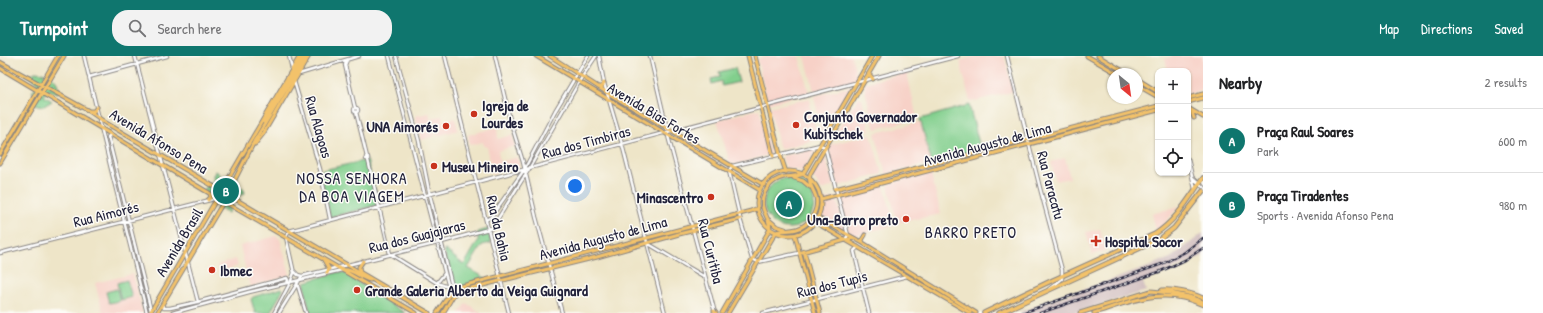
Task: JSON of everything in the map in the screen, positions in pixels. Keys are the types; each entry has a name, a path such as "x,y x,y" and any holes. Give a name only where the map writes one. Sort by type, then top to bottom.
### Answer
{"highway":[{"path":"984,313 1164,229 1203,178"},
{"path":"999,313 1160,239 1174,228 1203,192"}],"main road":[{"path":"0,154 58,56"},
{"path":"0,163 64,56"},
{"name":"Avenida Brasil","path":"157,313 224,201 303,56"},
{"name":"Avenida Brasil","path":"256,142 252,138 294,73 303,56"},
{"name":"Avenida Brasil","path":"151,312 186,252 186,247 256,142 291,86 294,73 309,56"},
{"name":"Avenida Bias Fortes","path":"536,56 666,132 672,130 764,185"},
{"name":"Avenida Bias Fortes","path":"550,56 666,132 760,190"},
{"path":"748,56 773,156"},
{"path":"754,56 786,172"},
{"path":"722,313 770,229 763,203 766,190 769,185 778,179 803,174 872,56"},
{"path":"728,313 776,232 800,228 808,223 812,217 816,197 809,182 810,174 879,56"},
{"path":"1087,56 1107,68"},
{"path":"1098,56 1119,68"},
{"name":"Avenida Afonso Pena","path":"0,62 89,111 106,123 222,192 429,313"},
{"path":"1110,68 1114,65"},
{"name":"Avenida Afonso Pena","path":"0,68 209,193 416,313"},
{"path":"869,74 873,79"},
{"path":"598,87 602,87 604,83"},
{"path":"1143,83 1155,90"},
{"path":"1143,88 1155,95"},
{"path":"1191,99 1203,94"},
{"path":"1191,100 1203,98"},
{"path":"89,111 94,111 97,107"},
{"name":"Avenida Augusto de Lima","path":"835,189 1155,107"},
{"path":"1191,109 1203,117"},
{"name":"Avenida Augusto de Lima","path":"821,199 1155,111"},
{"path":"1191,112 1194,118"},
{"path":"165,171 169,168"},
{"path":"786,172 797,172 803,174 809,178 817,188 821,199 818,218 806,230 795,235 787,235 770,229 761,219 758,208 758,196 760,190 775,175 786,172"},
{"path":"791,177 803,181 812,189"},
{"path":"208,200 211,197 209,193"},
{"name":"Avenida Augusto de Lima","path":"457,289 758,208"},
{"name":"Avenida Augusto de Lima","path":"457,289 501,281 740,218"},
{"path":"818,218 862,243 976,313"},
{"path":"768,219 776,226 786,230"},
{"path":"815,222 970,313"},
{"path":"795,235 815,313"},
{"path":"862,243 864,235"},
{"path":"799,253 852,238"},
{"path":"804,251 820,313"},
{"path":"182,257 188,260"},
{"path":"324,260 329,269 327,273"},
{"path":"338,268 342,262"},
{"path":"360,273 359,267 363,262"},
{"path":"342,270 348,270 365,279 374,281"},
{"path":"980,313 1053,280"},
{"path":"437,313 448,295 457,289"},
{"path":"443,313 457,289"},
{"path":"1080,313 1151,291 1167,290 1203,298"},
{"path":"1151,291 1171,293 1203,302"},
{"path":"1094,313 1152,296 1171,296 1203,305"}],"street":[{"path":"84,56 147,313"},
{"path":"135,56 174,208 186,247"},
{"path":"89,77 167,56"},
{"name":"Rua Alagoas","path":"289,56 294,73 296,88 320,169 330,220"},
{"path":"341,56 344,60"},
{"path":"294,73 359,56"},
{"path":"389,56 449,286 448,295"},
{"path":"396,56 419,141 451,282 457,289"},
{"name":"Rua da Bahia","path":"445,56 462,130 477,183 509,313"},
{"path":"495,56 562,313"},
{"path":"486,220 491,218 524,170 588,56"},
{"path":"525,174 596,56"},
{"path":"599,56 606,92 622,144 665,313"},
{"name":"Rua Curitiba","path":"650,56 666,132 693,226 715,312"},
{"path":"672,130 958,56"},
{"name":"Rua Paracatu","path":"1007,56 1063,276"},
{"path":"348,59 345,65 355,108 354,110 356,112 390,254 438,283 457,289"},
{"path":"339,62 345,65"},
{"name":"Rua Alagoas","path":"291,86 296,88"},
{"name":"Rua dos Timbiras","path":"289,231 477,183 666,132"},
{"path":"111,134 108,137 151,312"},
{"path":"104,142 109,140"},
{"path":"799,253 758,262 752,259 740,218 729,171 732,166 820,145 825,147 836,194 848,235 845,240"},
{"path":"1191,170 1195,190"},
{"name":"Rua dos Guajajaras","path":"302,276 348,266 492,228 525,174"},
{"path":"1193,178 1203,187"},
{"name":"Rua Aimorés","path":"0,253 128,219 218,198"},
{"path":"274,313 293,278 294,270 286,237 289,231"},
{"path":"647,243 706,277"},
{"path":"858,247 854,252 869,313"},
{"path":"186,252 198,302"},
{"path":"697,271 704,268"},
{"path":"279,313 302,276 298,275 294,270"},
{"path":"172,313 287,278 288,280 286,283 342,270"},
{"path":"438,283 445,273"},
{"name":"Rua dos Tupis","path":"763,313 908,276"},
{"path":"1049,290 1060,282 1063,276"},
{"path":"298,281 300,294 306,313"},
{"path":"162,305 164,308 170,308 246,291"},
{"path":"292,292 298,291 300,294"},
{"path":"195,306 198,302"}],"shaded area":[{"path":"770,56 799,56 809,93 768,104 757,59"},
{"path":"805,56 851,56 858,78 856,81 814,91"},
{"path":"975,56 1004,56 1013,90 1012,92 970,102 960,61"},
{"path":"1173,56 1203,56 1203,90 1191,93 1191,68 1167,68 1165,59"},
{"path":"907,72 917,119 876,129 874,127 864,86 865,83"},
{"path":"853,86 825,134 822,134 814,96"},
{"path":"859,97 862,99 870,130 832,138"},
{"name":"Conjunto Governador Kubitschek","path":"809,99 818,139 780,149 769,107"},
{"path":"759,109 771,154 734,165 730,163 717,120"},
{"path":"429,113 435,136 421,140 415,116"},
{"name":"UNA Aimorés","path":"442,116 444,122 455,118 458,130 437,136 432,118"},
{"path":"921,122 931,163 886,174 875,133"},
{"path":"497,127 498,139 512,135 515,146 498,151 500,162 518,157 519,165 518,167 492,174 487,146 484,147 483,142 470,145 468,135"},
{"path":"871,134 882,174 838,186 828,147 829,145"},
{"path":"814,149 816,150 803,171 786,168 782,156"},
{"path":"823,155 825,157 834,186 821,190 811,176"},
{"path":"1065,158 1070,178 1056,181 1051,162"},
{"path":"930,170 941,214 897,223 888,185"},
{"path":"883,183 895,225 853,236 849,233 838,195"},
{"path":"836,197 845,228 843,230 821,215 822,201"},
{"path":"1179,206 1162,227 1156,230 1152,214"},
{"name":"Hospital Socor","path":"1100,229 1106,250 1092,255 1086,232"},
{"path":"1203,233 1203,256 1143,282 1146,291 1073,313 1016,313 1151,266 1161,261 1168,260"},
{"path":"276,236 280,239 290,274 288,276 250,287 240,246"},
{"path":"236,259 238,266 219,272 217,265"},
{"path":"133,274 143,313 103,313 95,283"},
{"path":"466,303 482,313 459,313"}],"green space":[{"path":"735,68 739,82 722,86 721,81 712,84 711,79 720,77 719,72"},
{"path":"35,72 45,73 44,75 49,78 50,76 58,85 58,93 48,90 44,96 52,101 44,106 34,104 39,96 32,92 38,84 29,76"},
{"path":"969,105 981,151 932,164 920,119"},
{"path":"367,160 379,205 330,217 320,172"},
{"path":"216,171 227,188 243,188 245,193 233,200 228,213 214,204 218,198 204,190 208,184 215,187 213,175"},
{"path":"784,178 794,178 807,185 814,198 814,208 807,221 794,228 784,228 775,224 768,217 764,208 764,198 768,189 775,182"},
{"path":"488,229 491,243 482,245 468,268 489,280 458,287 452,285 444,249 464,265 478,241 478,232"},
{"path":"338,272 345,273 352,277 405,313 310,313 305,282"},
{"path":"127,280 132,297 121,300 117,283"},
{"path":"282,288 283,290 270,313 255,313 251,299 253,297"},
{"path":"117,289 120,301 109,303 106,292"}],"railway":[{"path":"1022,313 1162,264 1185,252 1203,238"},
{"path":"1040,313 1159,272 1185,260 1203,248"}],"place":[{"name":"Igreja de Lourdes","path":"474,114"},
{"name":"Conjunto Governador Kubitschek","path":"796,125"},
{"name":"UNA Aimorés","path":"446,126"},
{"name":"Museu Mineiro","path":"434,166"},
{"name":"Praça Tiradentes","path":"226,191"},
{"name":"Minascentro","path":"711,197"},
{"name":"Praça Raul Soares","path":"789,204"},
{"name":"Una-Barro preto","path":"906,219"},
{"name":"Hospital Socor","path":"1096,241"},
{"name":"Ibmec","path":"212,270"},
{"name":"Grande Galeria Alberto da Veiga Guignard","path":"357,290"}],"district":[{"name":"NOSSA SENHORA DA BOA VIAGEM","path":"352,187"},
{"name":"BARRO PRETO","path":"971,232"}]}
